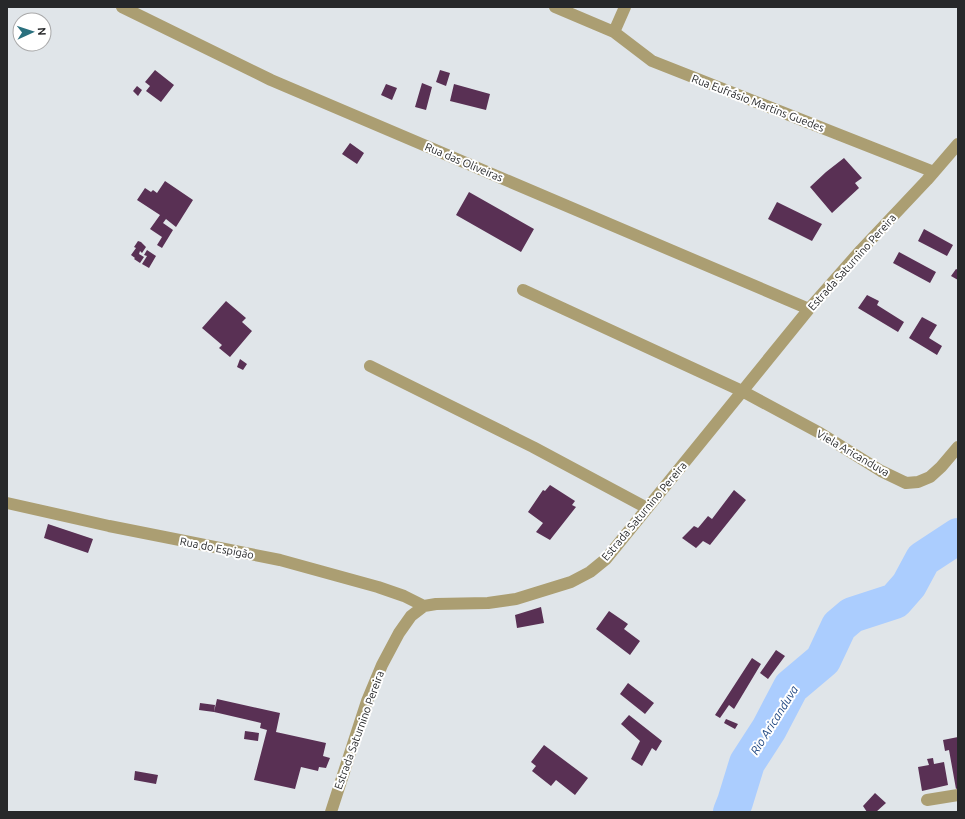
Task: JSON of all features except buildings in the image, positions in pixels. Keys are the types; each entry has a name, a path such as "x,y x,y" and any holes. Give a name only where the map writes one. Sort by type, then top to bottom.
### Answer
{"street":[{"name":"Rua das Oliveiras","path":"122,7 271,80 810,309"},
{"path":"555,7 614,32 625,7"},
{"name":"Rua Eufrásio Martins Guedes","path":"614,32 652,62 934,172"},
{"name":"Estrada Saturnino Pereira","path":"330,812 367,701 382,665 399,633 411,616 424,606 436,604 488,603 516,599 571,582 590,572 606,559 810,309 861,250 958,144"},
{"name":"Viela Aricanduva","path":"524,290 742,391 820,434 881,471 906,483 918,482 930,477 941,467 958,447"},
{"path":"370,366 533,447 647,508"},
{"name":"Rua do Espigão","path":"7,502 109,526 280,560 378,587 404,596 424,606"},
{"path":"927,800 958,796"}],"waterway":[{"name":"Rio Aricanduva","path":"731,812 747,763 769,729 791,687 823,660 839,626 852,615 895,601 909,585 923,559 958,536"}]}
